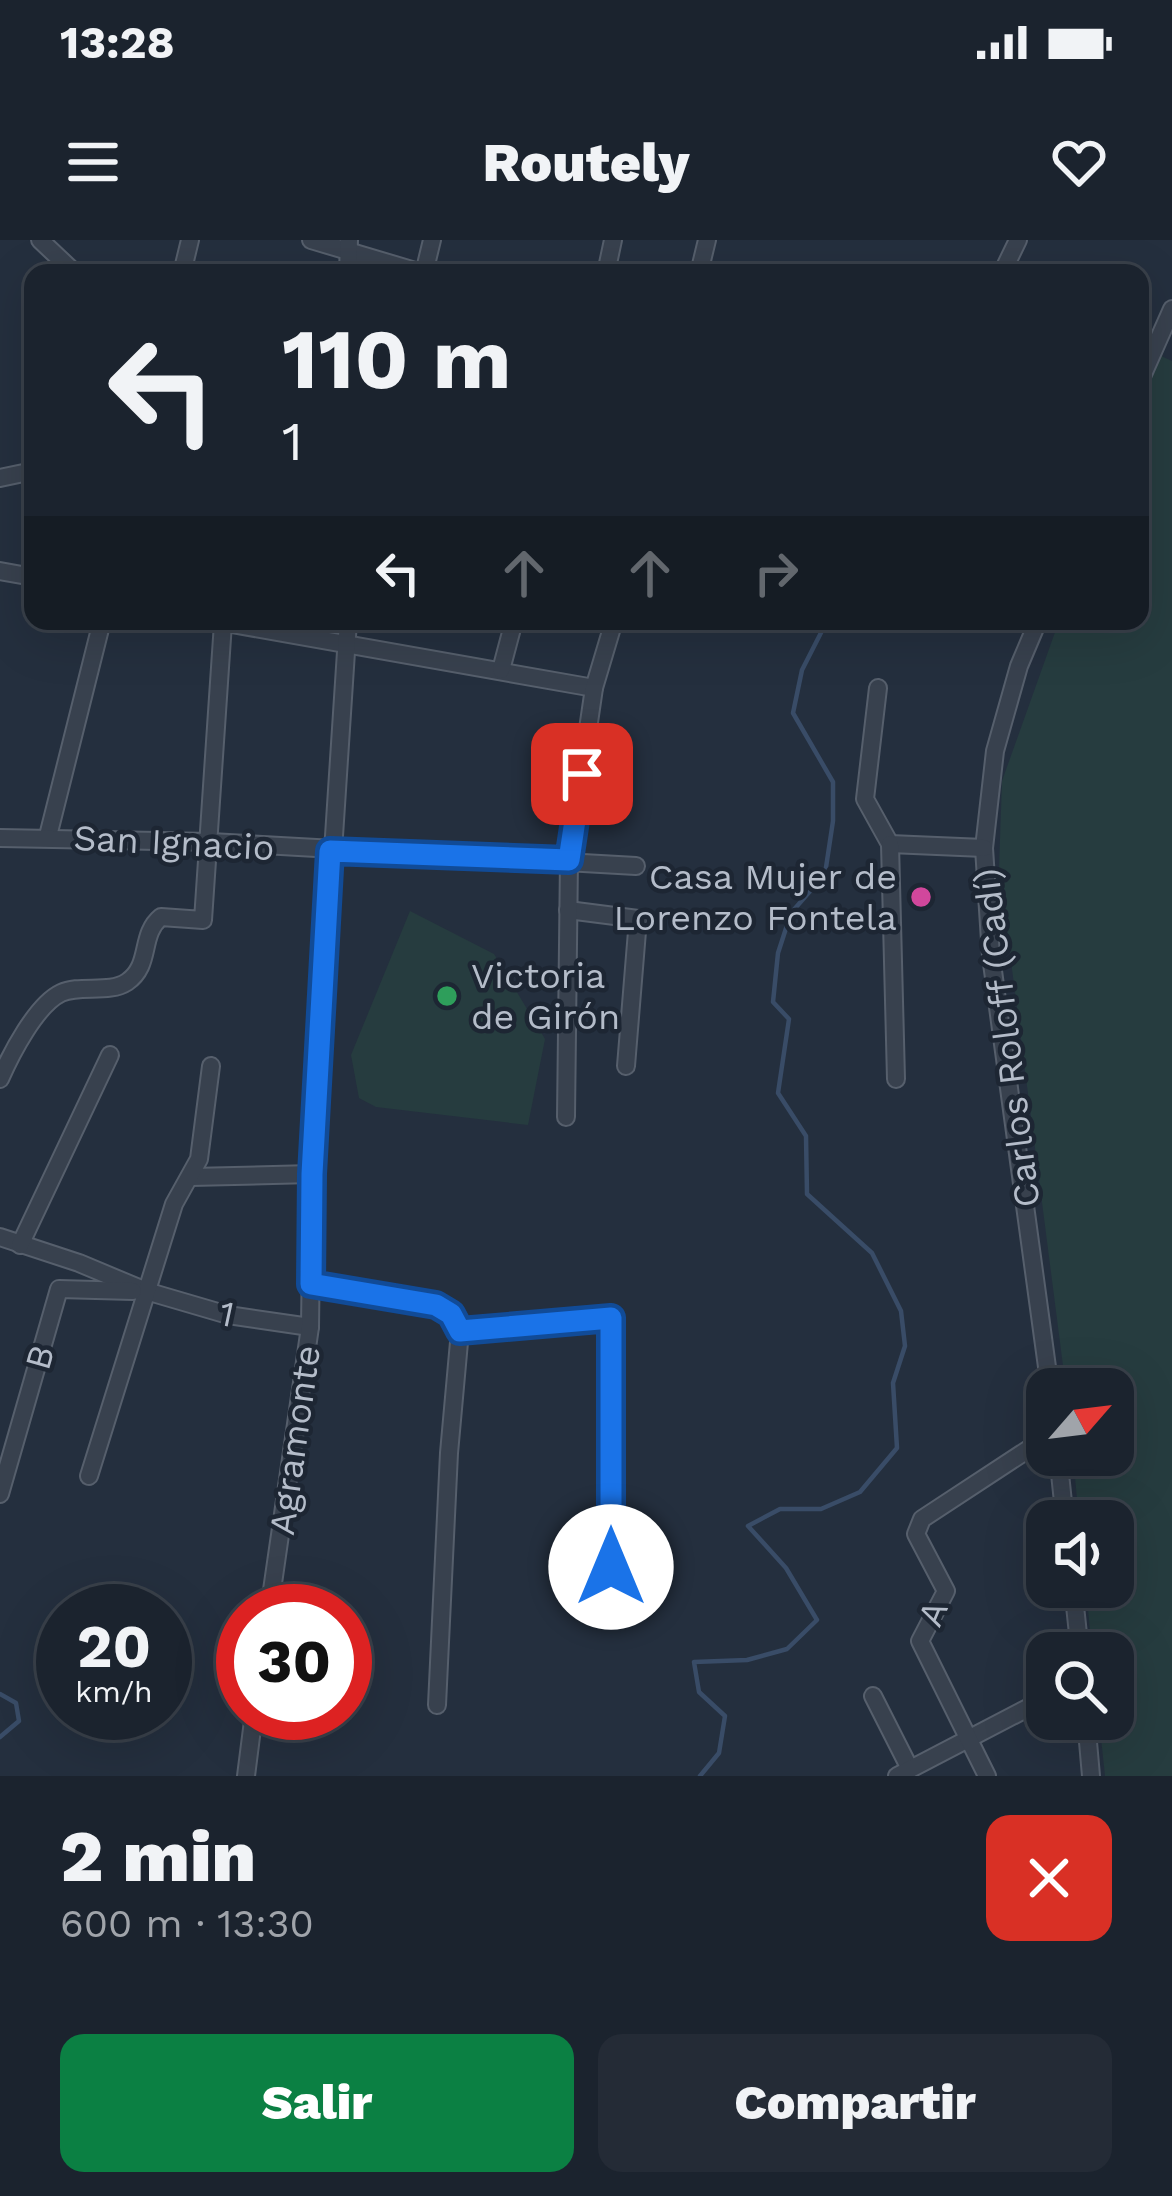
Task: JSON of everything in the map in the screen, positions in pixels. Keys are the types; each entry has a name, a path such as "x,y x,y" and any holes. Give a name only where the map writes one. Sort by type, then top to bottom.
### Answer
{"street":[{"path":"40,240 65,264"},
{"path":"311,240 349,246 398,264"},
{"path":"1149,360 1172,308"},
{"path":"48,836 99,630"},
{"path":"0,1079 32,1023 61,993 123,985 142,968 149,927 160,917 203,920 211,842 219,630"},
{"path":"261,630 594,688"},
{"name":"Agramonte","path":"272,1584 310,1327 312,1174 347,630"},
{"path":"501,670 512,630"},
{"path":"566,1117 569,860 594,688 611,630"},
{"name":"Carlos Roloff (Cadí)","path":"1034,630 995,751 984,848 991,956 1047,1368"},
{"path":"878,688 865,799 890,844 896,1079"},
{"name":"San Ignacio","path":"0,838 211,842 636,866"},
{"path":"890,844 984,848"},
{"path":"568,910 638,919 626,1066"},
{"path":"20,1244 110,1055"},
{"path":"89,1476 174,1204 191,1178 204,1134 211,1066"},
{"path":"191,1178 312,1174"},
{"name":"1","path":"0,1238 228,1315 310,1327"},
{"path":"311,1284 436,1305 451,1314 460,1331 437,1705"},
{"name":"1","path":"59,1289 146,1291"},
{"name":"B","path":"0,1494 59,1289"},
{"path":"460,1331 611,1318 611,1567"},
{"name":"A","path":"987,1776 920,1641 946,1592 916,1534 922,1519 1026,1451"},
{"path":"873,1696 903,1772 1026,1708"},
{"path":"246,1776 251,1740"},
{"path":"1088,1740 1091,1776"}],"green space":[{"path":"1159,355 1172,361 1172,1776 1105,1776 1101,1740 1134,1740 1134,1632 1090,1632 1088,1608 1134,1608 1134,1500 1077,1500 1075,1476 1134,1476 1134,1368 1063,1368 999,868 1002,781 1056,630 1149,630 1149,382"},
{"name":"Victoria de Girón","path":"410,911 494,954 545,1039 528,1125 376,1107 359,1098 351,1055"}],"waterway":[{"path":"700,1776 719,1753 725,1716 699,1692 694,1662 747,1660 787,1649 817,1620 786,1568 748,1526 780,1509 821,1509 860,1492 897,1448 893,1383 905,1346 901,1311 872,1253 807,1194 806,1136 778,1093 789,1019 773,1002 778,953 791,913 825,874 833,821 833,782 793,713 802,670 822,630"},
{"path":"0,1694 16,1703 19,1721 0,1737"}],"place":[{"name":"Casa Mujer de Lorenzo Fontela","path":"921,897"},
{"name":"Victoria de Girón","path":"447,996"}],"route":[{"path":"582,774 569,860 330,851 312,1174 311,1284 436,1305 451,1314 460,1331 611,1318 611,1567"}]}
